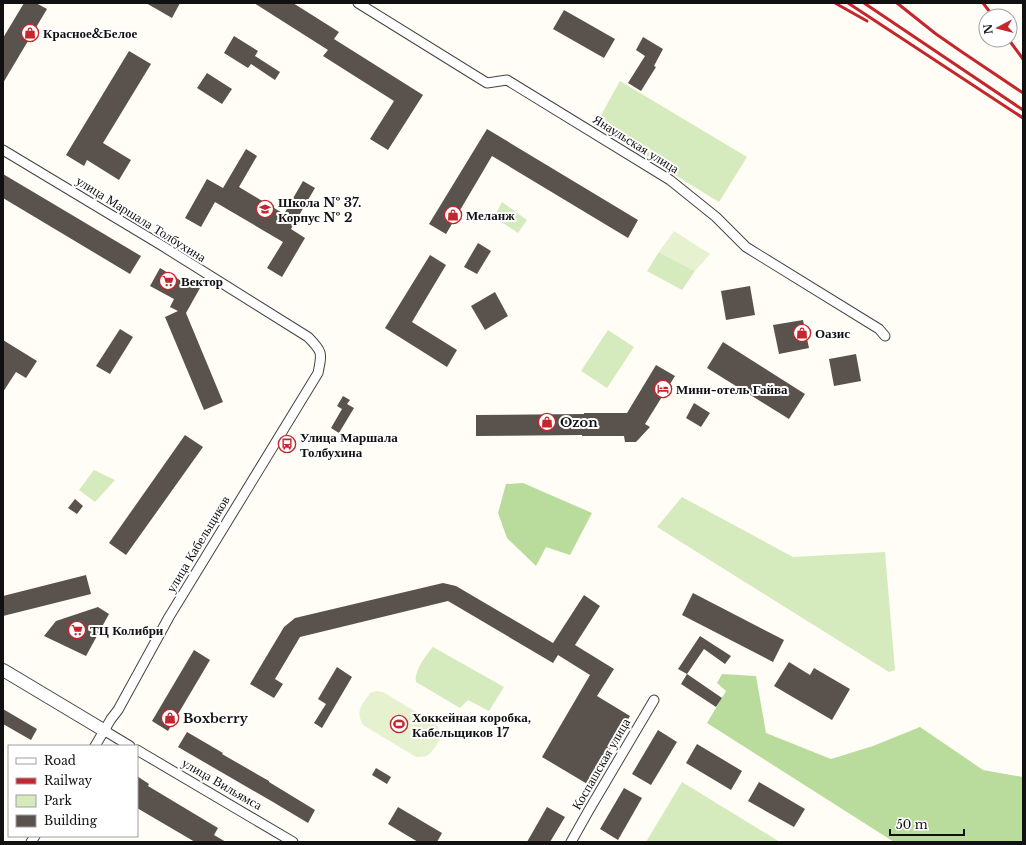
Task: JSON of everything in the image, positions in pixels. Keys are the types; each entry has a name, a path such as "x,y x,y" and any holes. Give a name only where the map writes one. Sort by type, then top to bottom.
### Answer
{"street":[{"name":"Янаульская улица","path":"358,3 487,83 507,80 670,180 716,217 746,247 879,330 885,336"},
{"name":"улица Маршала Толбухина","path":"3,150 161,245 280,321 308,337 318,347 321,354"},
{"name":"улица Кабельщиков","path":"96,745 118,710 169,617 318,373 321,354"},
{"path":"3,670 128,745"},
{"name":"Коспашская улица","path":"572,842 589,810 654,700"},
{"name":"улица Вильямса","path":"138,751 293,842"}],"green space":[{"path":"620,81 747,157 719,202 595,126"},
{"path":"502,202 527,220 518,233 494,217"},
{"path":"674,231 710,254 695,271 659,252"},
{"path":"659,252 695,271 682,290 647,271"},
{"path":"608,330 634,347 607,388 581,371"},
{"path":"94,470 115,480 95,502 79,490"},
{"path":"523,483 592,513 570,555 546,547 536,566 507,538 498,513 506,484"},
{"path":"682,497 793,557 885,552 895,670 889,672 657,527"},
{"path":"433,647 504,687 489,711 468,700 460,708 416,682 419,668"},
{"path":"722,674 756,676 766,733 831,759 873,746 920,727 983,770 1023,777 1023,842 894,842 707,723 726,691 717,683"},
{"name":"Хоккейная коробка, Кабельщиков 17","path":"376,691 383,692 436,724 441,736 430,754 424,757 416,757 363,725 360,715 360,708 370,693"},
{"path":"682,782 780,842 646,842"}],"building":[{"path":"24,3 36,3 47,9 3,83 3,38"},
{"path":"146,3 180,3 172,18"},
{"path":"254,3 293,3 339,32 334,39 423,95 388,150 370,139 394,101 323,56 328,50"},
{"path":"564,10 615,39 604,58 553,29"},
{"path":"234,36 258,51 255,56 280,72 275,80 251,64 248,68 224,53"},
{"path":"643,37 663,49 654,66 656,67 641,91 628,83 645,56 636,50"},
{"path":"129,51 151,64 103,143 131,160 119,180 87,160 84,166 66,155"},
{"path":"207,73 232,89 222,104 197,88"},
{"path":"487,129 638,220 628,238 492,156 446,234 429,224"},
{"path":"246,149 257,156 239,187 284,214 303,181 315,188 291,229 305,238 282,277 267,268 283,242 215,202 201,227 185,218 207,179 223,188"},
{"path":"3,174 141,256 130,274 3,198"},
{"path":"478,243 491,251 477,274 464,267"},
{"path":"430,255 446,265 412,322 457,350 447,367 385,328"},
{"path":"160,268 183,282 185,279 200,288 186,313 223,402 204,410 165,317 178,311 170,307 174,299 150,286"},
{"path":"750,286 755,315 726,320 721,291"},
{"path":"495,292 508,316 485,330 471,306"},
{"path":"803,320 809,348 779,354 773,325"},
{"path":"120,329 133,337 110,374 96,366"},
{"path":"3,340 37,361 26,378 16,372 3,392"},
{"path":"723,342 805,394 789,419 707,368"},
{"path":"856,354 861,381 834,386 829,359"},
{"path":"656,365 675,376 645,424 650,427 636,442 625,442 624,436 476,436 476,415 627,413"},
{"path":"343,396 350,400 347,404 354,408 339,433 331,428 342,409 337,406"},
{"path":"694,403 710,413 701,427 686,418"},
{"path":"185,435 203,447 126,555 109,543"},
{"path":"75,499 83,506 77,514 68,508"},
{"path":"86,575 91,594 3,616 3,596"},
{"path":"443,583 456,586 553,643 584,595 600,606 575,645 614,669 597,696 630,716 589,785 542,757 590,675 558,655 553,663 448,601 300,637 275,679 283,684 274,698 250,684 284,627 295,618"},
{"path":"693,593 784,640 773,662 682,615"},
{"path":"98,607 109,614 86,656 44,636 56,621"},
{"path":"700,636 731,656 725,664 704,649 687,674 678,669"},
{"path":"194,650 210,660 168,731 152,721"},
{"path":"789,662 810,675 814,668 850,689 832,720 774,686"},
{"path":"337,667 352,677 322,728 314,723 326,704 318,699"},
{"path":"687,674 722,698 716,707 681,684"},
{"path":"3,709 37,729 31,740 3,724"},
{"path":"658,730 677,742 651,785 632,774"},
{"path":"187,732 315,810 308,823 178,747"},
{"path":"697,744 742,771 731,790 686,763"},
{"path":"376,768 391,777 387,784 372,775"},
{"path":"138,777 149,784 148,786 218,828 214,835 226,842 195,842 138,809"},
{"path":"759,782 805,809 794,827 748,801"},
{"path":"624,788 642,798 618,840 600,829"},
{"path":"398,807 442,833 437,842 418,842 388,824"},
{"path":"547,807 565,817 550,842 527,842"}],"railway":[{"path":"835,3 867,21"},
{"path":"848,3 1023,118"},
{"path":"864,3 1023,110"},
{"path":"897,3 936,34 1023,93"},
{"path":"983,3 987,8"},
{"path":"1015,48 1023,59"}],"place":[{"name":"Красное&Белое","path":"30,33"},
{"name":"Школа № 37. Корпус № 2","path":"265,209"},
{"name":"Меланж","path":"453,215"},
{"name":"Вектор","path":"168,281"},
{"name":"Оазис","path":"802,333"},
{"name":"Мини-отель Гайва","path":"663,389"},
{"name":"Ozon","path":"547,422"},
{"name":"Улица Маршала Толбухина","path":"287,444"},
{"name":"ТЦ Колибри","path":"77,630"},
{"name":"Boxberry","path":"170,718"},
{"name":"Хоккейная коробка, Кабельщиков 17","path":"399,724"}]}
